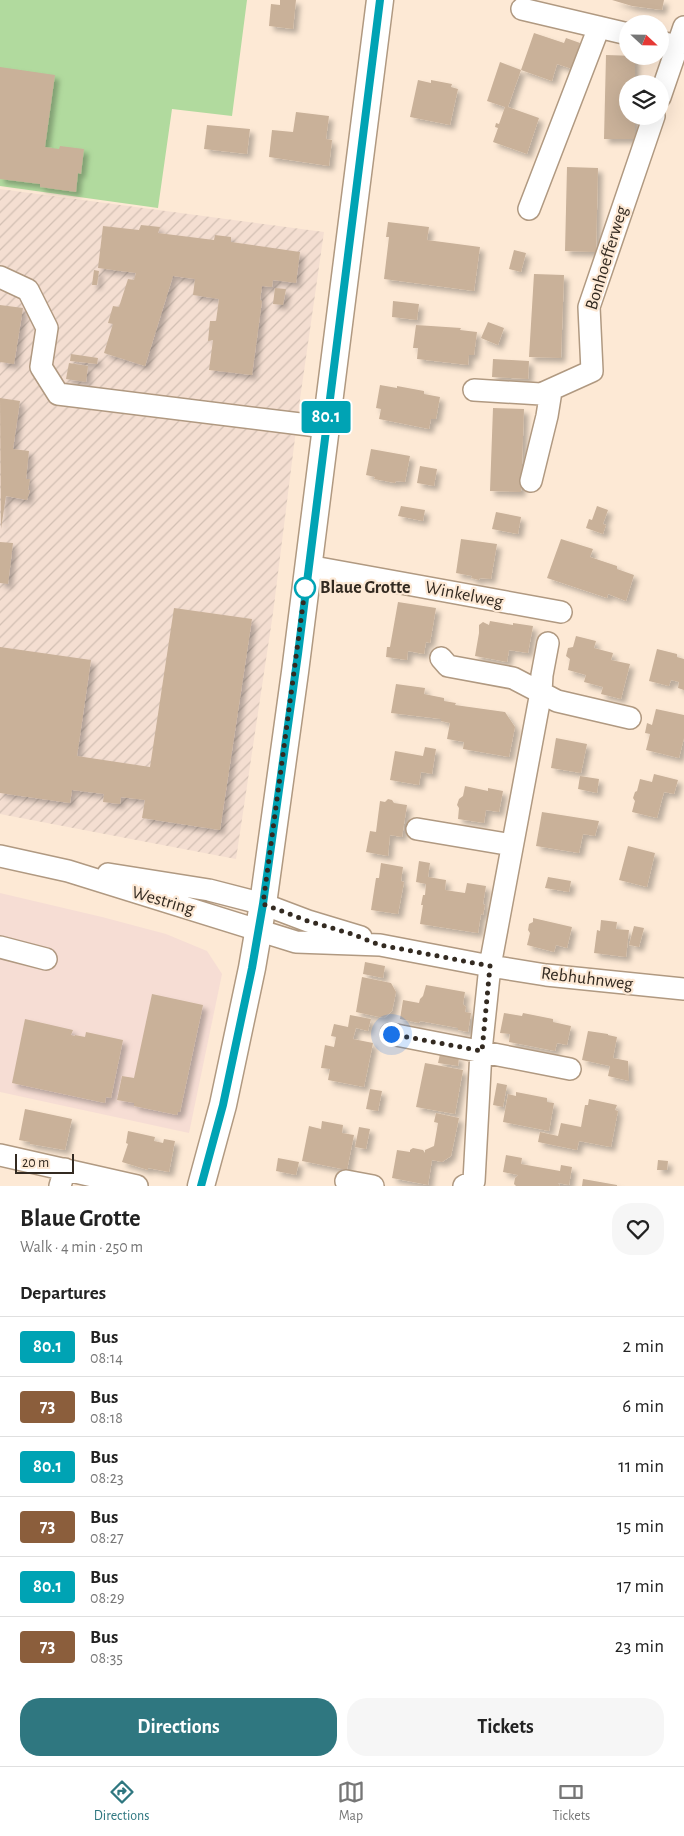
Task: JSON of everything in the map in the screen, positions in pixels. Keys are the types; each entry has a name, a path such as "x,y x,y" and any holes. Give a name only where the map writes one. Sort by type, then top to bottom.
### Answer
{"main road":[{"path":"200,1186 223,1105 259,932 294,682 380,0"}],"street":[{"path":"522,8 619,32"},
{"path":"530,209 599,27"},
{"path":"665,75 674,38"},
{"name":"Bonhoefferweg","path":"474,390 541,394 592,371 589,307 651,125"},
{"path":"0,277 28,290 47,328 41,368 58,394 325,427"},
{"path":"531,481 547,416 551,391"},
{"name":"Winkelweg","path":"308,566 561,612"},
{"path":"471,1184 490,966 548,643"},
{"path":"441,658 448,666 513,678 557,701 630,718"},
{"path":"418,829 512,845"},
{"name":"Westring","path":"0,856 68,871 224,919 259,932"},
{"name":"Westring","path":"68,871 116,874 174,883 263,904"},
{"name":"Rebhuhnweg","path":"263,904 380,945"},
{"name":"Rebhuhnweg","path":"259,932 296,942 380,945 546,975 684,990"},
{"path":"0,947 46,959"},
{"path":"391,1034 570,1069"},
{"path":"0,1155 63,1178 137,1186"},
{"path":"346,1181 373,1186"}],"shaded area":[{"path":"0,189 324,232 299,406 273,613 236,859 0,814"},
{"path":"0,893 166,934 207,951 222,974 189,1133 0,1092"}],"green space":[{"path":"0,0 247,0 232,116 172,109 158,208 0,186"}],"building":[{"path":"280,0 296,0 293,29 269,26 271,4 280,5"},
{"path":"612,0 664,0 662,10 632,6"},
{"path":"534,33 564,43 566,38 580,43 572,69 557,64 552,81 521,70"},
{"path":"606,55 619,55 619,65 635,65 635,75 619,75 619,125 635,125 635,139 604,139"},
{"path":"500,62 521,70 508,107 539,118 527,154 493,142 498,128 495,127 496,123 499,124 505,107 487,101"},
{"path":"0,67 55,75 45,147 59,149 60,146 84,149 81,174 78,173 76,192 40,187 40,184 0,179"},
{"path":"418,80 431,83 431,80 452,84 451,87 458,89 450,125 410,117"},
{"path":"296,112 329,116 326,139 332,140 329,166 269,157 272,130 293,132"},
{"path":"207,125 250,129 247,154 204,149"},
{"path":"567,167 598,168 596,252 565,251"},
{"path":"388,222 429,227 427,240 480,247 474,291 384,279 389,237 386,237"},
{"path":"141,225 160,227 158,233 214,240 215,235 231,237 231,242 300,252 296,283 273,280 272,287 262,286 260,300 262,301 252,375 209,370 213,340 208,341 210,321 216,321 219,299 193,295 195,279 173,276 145,366 104,353 113,324 108,323 113,306 119,307 128,279 134,280 136,273 98,268 103,226 139,230"},
{"path":"514,250 526,253 521,272 509,269"},
{"path":"94,270 99,271 97,285 92,285"},
{"path":"534,274 564,275 561,358 529,357"},
{"path":"275,288 286,289 283,305 273,304"},
{"path":"393,301 419,304 417,320 392,317"},
{"path":"0,305 23,308 14,364 0,362"},
{"path":"488,322 504,328 498,345 481,338"},
{"path":"416,325 461,328 460,330 477,332 474,355 469,355 468,365 417,359 418,348 413,348"},
{"path":"71,354 98,358 97,364 70,361"},
{"path":"493,359 529,361 528,379 492,377"},
{"path":"69,363 88,366 86,382 66,379"},
{"path":"380,385 424,391 424,394 440,397 436,419 431,419 429,429 379,419 381,409 376,408"},
{"path":"0,398 20,401 13,449 29,451 26,479 30,479 28,490 30,490 27,500 6,496 1,529"},
{"path":"493,408 524,409 521,492 490,491"},
{"path":"371,449 410,456 405,482 396,481 395,483 374,479 375,477 366,475"},
{"path":"420,466 437,469 434,486 417,483"},
{"path":"401,506 425,510 423,521 398,516"},
{"path":"597,506 608,510 603,524 606,525 603,534 586,528 589,519 592,520"},
{"path":"496,512 521,517 518,534 492,529"},
{"path":"461,539 497,544 491,579 480,578 479,580 471,578 472,576 456,573"},
{"path":"561,539 593,549 590,557 617,566 617,569 634,575 626,601 608,594 607,598 547,578"},
{"path":"0,542 13,543 8,584 0,583"},
{"path":"398,602 436,608 430,643 426,642 424,654 408,651 407,660 386,657 387,647 390,647"},
{"path":"174,608 252,619 220,830 142,818 145,800 121,797 120,804 103,802 104,794 72,790 70,803 0,793 0,647 91,660 77,756 150,767"},
{"path":"490,621 533,626 528,653 509,650 507,662 475,656 479,625 483,622 489,625"},
{"path":"576,636 596,641 594,648 613,653 611,660 630,664 621,699 601,694 603,687 584,682 586,675 568,670 570,659 566,656 568,648 573,647"},
{"path":"657,649 677,654 677,657 684,659 684,690 678,688 679,682 671,680 669,686 649,681"},
{"path":"396,684 425,688 424,694 444,698 444,701 456,703 455,705 505,712 515,727 509,757 463,749 464,742 447,739 450,723 441,721 441,719 391,713"},
{"path":"656,709 684,715 684,738 679,758 646,750 650,734 645,733 647,723 652,725"},
{"path":"556,738 587,744 581,773 551,768"},
{"path":"425,747 436,749 432,774 421,772 419,785 390,780 395,751 423,756"},
{"path":"654,774 678,780 674,794 664,792 657,818 632,812 635,801 633,798 640,779 652,782"},
{"path":"580,776 599,779 597,793 578,789"},
{"path":"465,786 488,791 488,788 503,791 499,812 486,810 484,823 458,819 459,808 457,805 459,799 463,796"},
{"path":"388,799 394,803 407,805 402,837 390,835 388,856 366,852 370,831 376,832 380,801 385,802"},
{"path":"542,812 599,821 595,836 583,834 579,853 536,846"},
{"path":"628,846 655,853 647,887 619,880"},
{"path":"419,861 430,863 428,877 446,880 445,890 465,893 467,883 486,886 483,904 485,905 483,915 481,914 478,933 420,924 423,905 421,905 423,895 425,895 426,884 416,882"},
{"path":"381,863 403,867 401,881 404,882 398,914 371,910 376,878 379,878"},
{"path":"548,877 571,881 569,892 545,888"},
{"path":"533,918 572,927 567,948 556,945 554,952 527,945 530,933 528,930 529,924 533,922"},
{"path":"601,920 617,922 616,929 629,930 626,957 594,953 597,930 600,931"},
{"path":"634,926 644,928 639,947 629,945"},
{"path":"365,962 385,966 383,978 363,974"},
{"path":"362,977 391,983 396,992 392,1011 384,1018 356,1012"},
{"path":"426,985 465,992 463,1004 466,1007 465,1012 471,1013 468,1032 458,1030 458,1028 400,1019 403,1000 419,1003"},
{"path":"152,994 203,1005 180,1112 177,1115 134,1106 134,1103 117,1100 122,1076 134,1078"},
{"path":"504,1013 522,1016 523,1013 553,1019 553,1022 571,1026 567,1045 557,1043 555,1051 509,1042 510,1034 500,1033"},
{"path":"350,1015 371,1019 368,1031 356,1028 353,1039 373,1043 364,1087 328,1080 330,1069 321,1068 325,1045 334,1047 336,1037 331,1036 334,1024 348,1027"},
{"path":"25,1019 73,1030 71,1035 75,1036 85,1037 86,1032 123,1040 111,1098 106,1097 105,1103 12,1083"},
{"path":"588,1031 617,1037 613,1058 628,1061 629,1081 608,1076 610,1066 582,1060"},
{"path":"440,1054 459,1057 458,1066 438,1063"},
{"path":"425,1063 463,1070 455,1114 416,1107"},
{"path":"497,1083 507,1085 503,1107 493,1105"},
{"path":"370,1089 382,1091 378,1111 366,1109"},
{"path":"516,1092 547,1098 547,1102 554,1103 549,1131 503,1122 508,1094 516,1096"},
{"path":"589,1099 617,1105 615,1110 618,1111 611,1147 579,1141 577,1150 538,1142 540,1132 558,1136 561,1123 581,1127 585,1105 588,1105"},
{"path":"25,1109 72,1119 65,1150 30,1144 30,1142 19,1140"},
{"path":"436,1113 459,1118 451,1156 442,1162 432,1160 428,1185 392,1178 397,1150 410,1152 413,1148 423,1150 425,1153 425,1150 434,1146 438,1123 434,1122"},
{"path":"322,1121 343,1125 342,1133 354,1135 347,1170 302,1161 309,1126 321,1129"},
{"path":"359,1127 370,1129 366,1149 355,1147"},
{"path":"128,1131 155,1137 154,1141 163,1143 164,1139 175,1141 169,1172 148,1168 148,1170 122,1162 128,1144 126,1143"},
{"path":"506,1155 522,1158 521,1164 560,1171 561,1165 572,1167 569,1185 558,1183 560,1186 516,1186 514,1184 515,1178 518,1175 503,1172"},
{"path":"278,1158 299,1162 296,1175 276,1171"},
{"path":"658,1160 668,1161 667,1170 657,1170"},
{"path":"583,1179 617,1185 617,1186 582,1186"}],"bus line":[{"name":"80.1","path":"201,1186 223,1105 252,968 263,904 298,654 322,447 380,0"}],"place":[{"name":"Blaue Grotte","path":"305,588"}],"route":[{"path":"305,588 306,582 263,904 380,945 490,966 482,1051 391,1034"}]}
